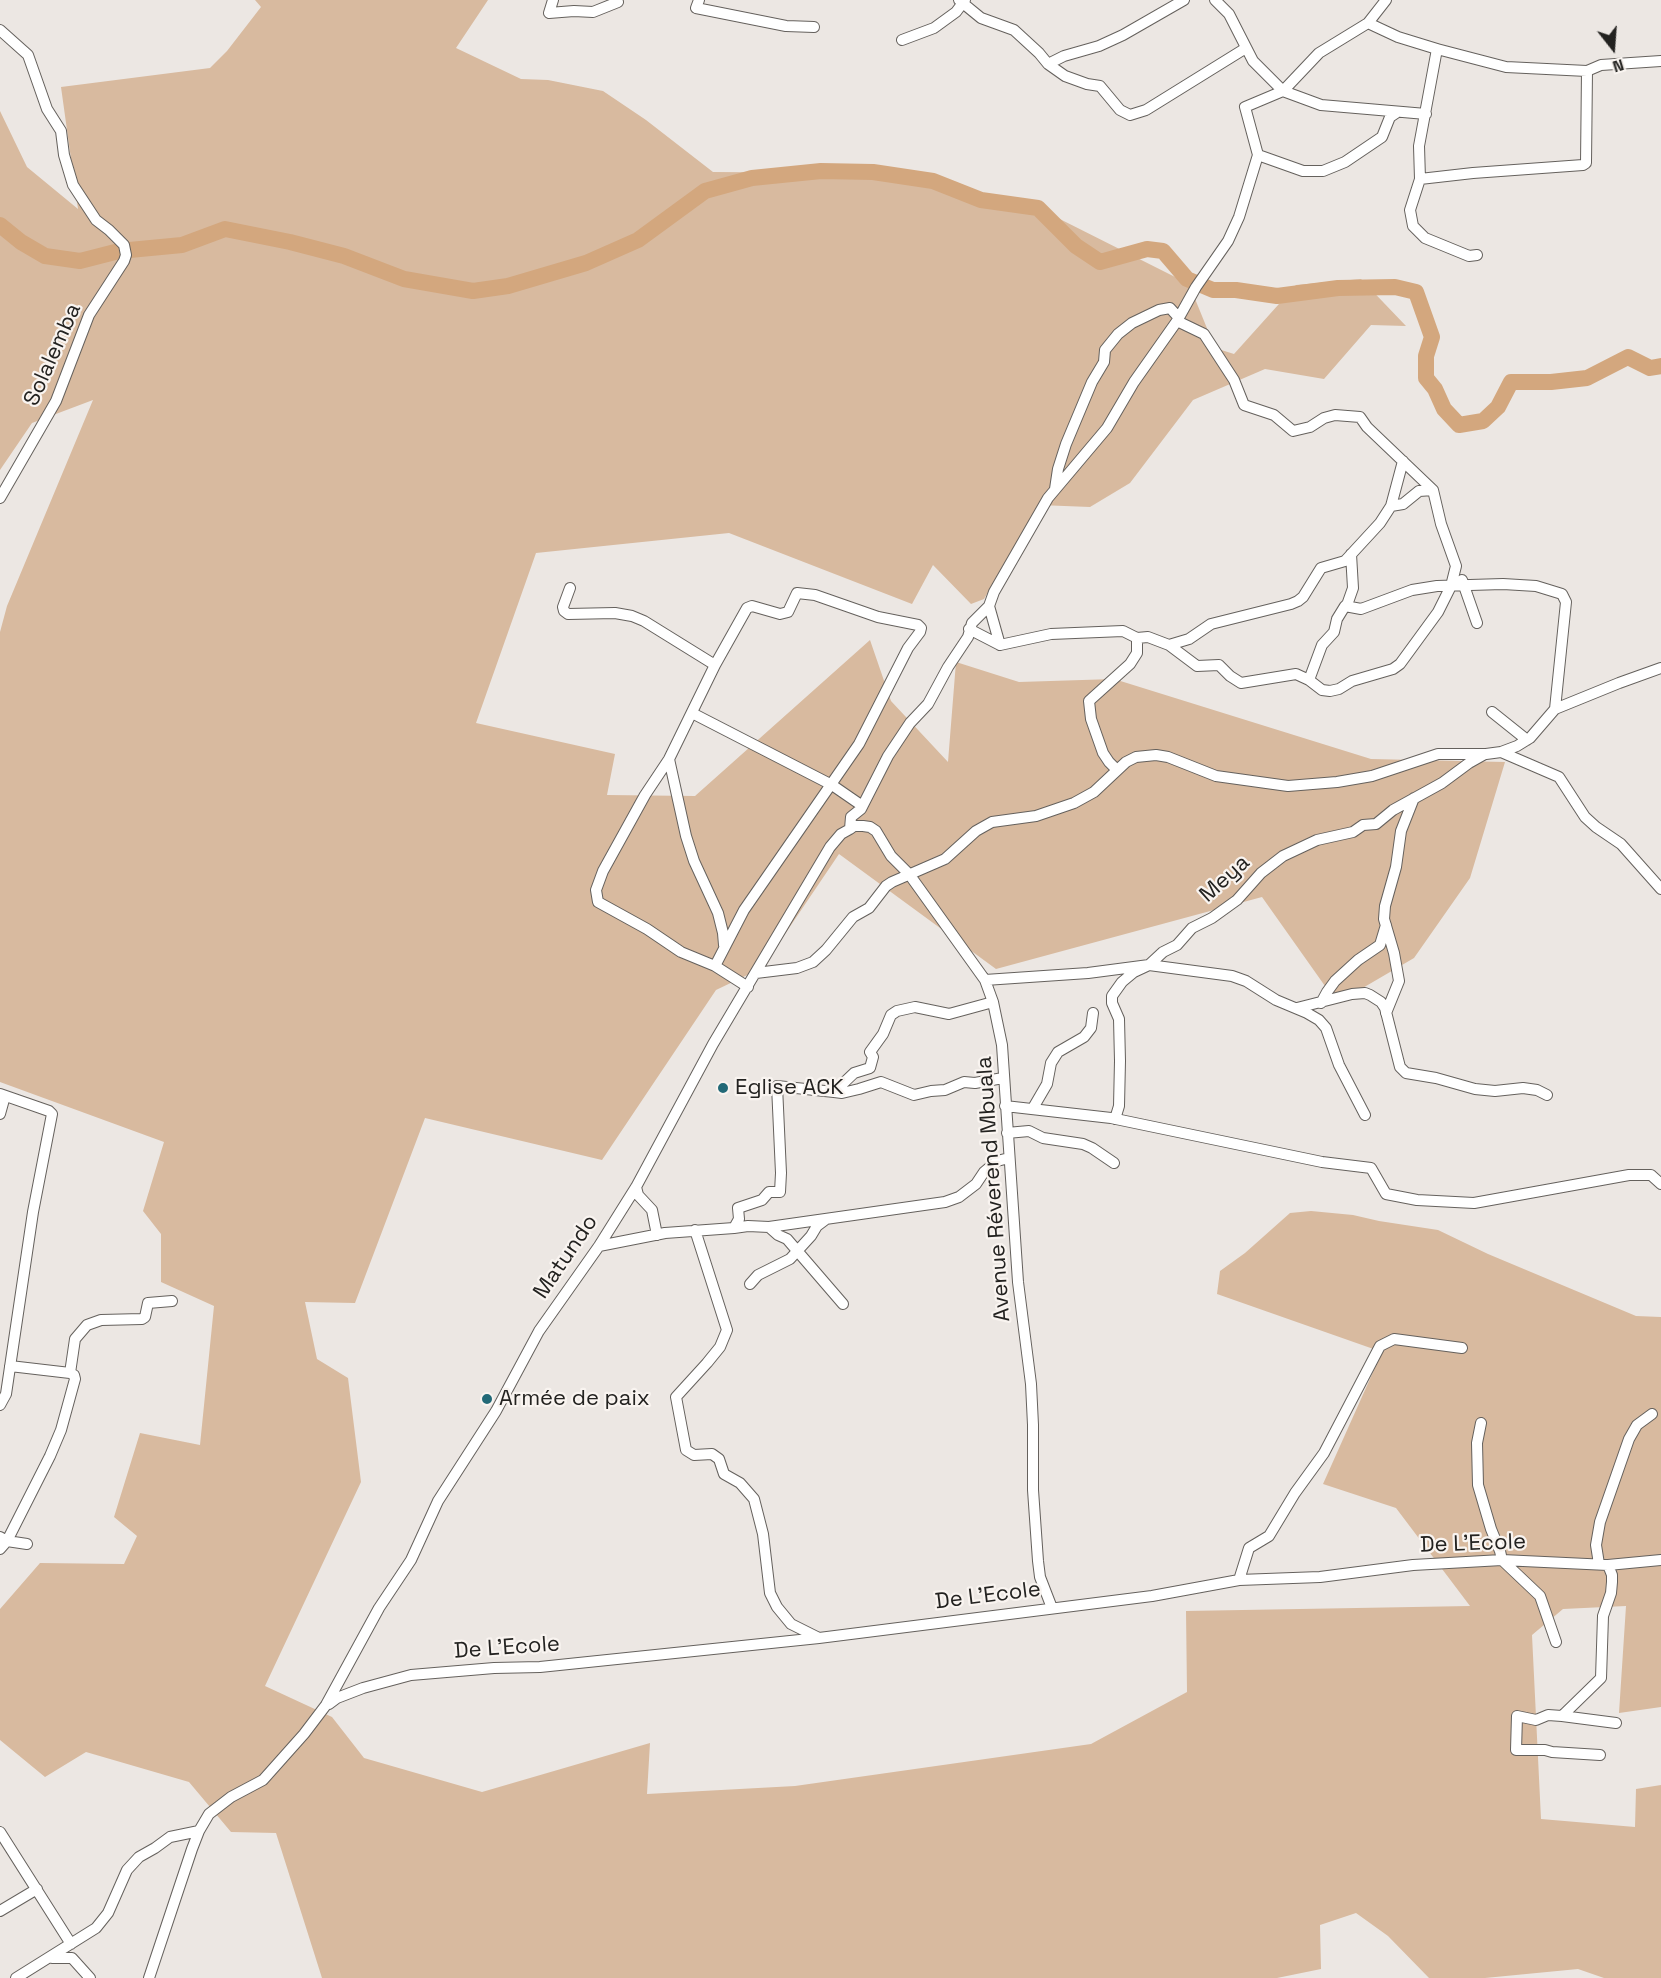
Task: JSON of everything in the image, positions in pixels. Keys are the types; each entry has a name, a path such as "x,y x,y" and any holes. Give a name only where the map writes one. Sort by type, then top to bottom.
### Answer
{"street":[{"path":"553,0 549,14 574,11 593,12 618,2"},
{"path":"699,0 696,8 786,26 814,27"},
{"path":"1048,64 1123,35 1184,0"},
{"path":"1215,0 1229,14 1253,61 1283,91 1321,105 1426,114"},
{"path":"1386,0 1368,23 1319,53 1283,91 1245,107 1258,154 1302,171 1323,171 1345,162 1382,137 1390,117 1396,113"},
{"path":"902,40 934,28 956,12 962,1 981,18 1014,30 1048,64 1074,80 1100,86 1120,110 1130,115 1146,110 1246,48"},
{"path":"1368,23 1398,37 1506,66 1587,71 1601,65 1661,60"},
{"name":"Solalemba","path":"0,30 28,55 47,109 60,131 73,185 96,220 109,230 125,250 124,261 89,315 56,401 0,498"},
{"path":"1437,49 1419,146 1420,179 1410,210 1413,226 1425,238 1464,254 1477,255"},
{"path":"1420,179 1583,165 1586,162 1587,71"},
{"name":"Matundo","path":"149,1978 174,1899 199,1831 209,1814 222,1803 263,1780 304,1734 326,1705 379,1608 411,1560 438,1501 496,1411 539,1331 599,1246 636,1186 712,1044 830,847 841,834 850,829 851,817 861,807 910,723 928,704 968,637 972,623 989,606 994,592 1048,498 1107,428 1134,382 1228,241 1239,217 1258,154"},
{"path":"1055,490 1058,469 1066,444 1092,382 1104,362 1105,350 1118,334 1132,323 1159,310 1170,308 1178,319 1204,334 1234,380 1244,405 1274,415 1293,430 1310,427 1324,418 1335,415 1360,417 1367,427 1433,490 1441,524 1477,623"},
{"path":"1169,645 1189,639 1211,624 1291,604 1303,597 1321,568 1345,561 1380,523 1391,506 1403,461"},
{"path":"1391,506 1406,503 1419,491 1433,490"},
{"path":"1309,680 1322,645 1334,632 1337,619 1347,605 1353,588 1351,554"},
{"path":"969,629 999,645 1051,634 1123,631 1137,638 1148,637 1169,645 1197,666 1219,665 1240,683 1296,674 1322,690 1330,691 1339,689 1346,683 1393,669 1406,657 1438,612 1451,586 1456,566"},
{"path":"1347,605 1361,609 1412,590 1451,586 1503,584 1536,586 1562,594 1566,602 1555,709"},
{"path":"570,588 563,607 568,614 632,616 715,665"},
{"path":"715,966 733,928 859,744 908,648 919,634 921,628 913,623 878,617 832,600 797,593 788,612 780,614 752,606 747,608 715,665 669,759 645,795 603,871 596,890 598,902 681,952 715,966 748,987"},
{"path":"989,606 999,645"},
{"path":"1118,770 1103,753 1091,718 1089,701 1130,664 1137,653 1137,638"},
{"path":"756,973 797,968 813,962 853,917 869,908 886,886 945,859 976,831 992,822 1036,816 1074,803 1094,792 1136,757 1156,755 1183,761 1216,776 1288,786 1304,786 1372,776 1438,754 1501,752 1527,740 1555,709 1661,668"},
{"path":"1492,712 1527,740"},
{"path":"692,713 832,785 861,807"},
{"path":"1501,752 1558,777 1585,817 1621,844 1661,889"},
{"name":"Meya","path":"1116,1119 1119,1106 1119,1028 1118,1012 1113,1007 1112,996 1122,982 1182,941 1192,928 1212,918 1237,900 1261,873 1283,856 1317,840 1353,832 1363,825 1376,824 1393,810 1442,783 1469,763 1486,754"},
{"path":"669,759 686,836 694,861 717,913 723,933 724,948"},
{"path":"1386,1013 1399,981 1386,925 1385,906 1396,867 1398,842 1414,798"},
{"name":"Avenue Réverend Mbuala","path":"861,807 870,827 876,831 891,856 909,874 985,981 1001,1033 1018,1282 1034,1425 1033,1490 1038,1561 1040,1577 1052,1608"},
{"path":"850,829 854,826 870,827"},
{"path":"1321,1003 1335,981 1358,960 1380,945 1386,925"},
{"path":"985,981 1088,973 1149,965 1232,976 1246,981 1276,1000 1307,1012 1319,1020 1326,1028 1340,1065 1365,1115"},
{"path":"1294,1008 1365,993 1381,1002 1400,1067 1406,1073 1436,1078 1475,1089 1523,1088 1537,1090 1547,1095"},
{"path":"834,1092 854,1073 870,1068 873,1057 870,1052 883,1034 891,1015 897,1011 915,1007 949,1014 993,1002"},
{"path":"1033,1108 1047,1084 1051,1064 1058,1052 1084,1036 1091,1028 1093,1013"},
{"path":"734,1228 739,1219 738,1208 762,1200 769,1192 780,1192 777,1086 842,1093 881,1082 914,1095 945,1090 961,1082 975,1083 1003,1078"},
{"path":"0,1114 3,1095 52,1113 33,1212 6,1394 0,1405"},
{"path":"1005,1106 1116,1119 1322,1162 1371,1168 1386,1194 1417,1200 1474,1203 1629,1175 1651,1175 1661,1184"},
{"path":"1007,1133 1029,1131 1043,1138 1083,1144 1114,1163"},
{"path":"599,1246 695,1230 748,1226 769,1227 936,1203 959,1197 976,1184 984,1172 997,1161 1009,1158"},
{"path":"636,1186 638,1196 652,1210 657,1235"},
{"path":"750,1284 758,1275 790,1259 817,1226 825,1220"},
{"path":"769,1227 787,1239 843,1304"},
{"path":"695,1230 727,1330 720,1347 676,1397 686,1450 694,1455 712,1454 719,1459 724,1474 740,1483 754,1499 763,1534 770,1593 777,1607 791,1624 819,1638"},
{"path":"70,1373 75,1340 87,1325 101,1320 142,1319 145,1317 148,1303 172,1301"},
{"path":"1239,1580 1249,1548 1269,1536 1295,1493 1324,1453 1380,1346 1395,1339 1462,1347"},
{"path":"10,1366 70,1373 75,1379 61,1430 50,1456 2,1542 27,1544"},
{"path":"1562,1716 1601,1678 1603,1616 1611,1593 1612,1575 1603,1565 1596,1545 1600,1522 1629,1439 1637,1425 1653,1414"},
{"path":"1481,1423 1477,1443 1478,1485 1491,1529 1502,1560 1540,1596 1556,1642"},
{"name":"De L'Ecole","path":"326,1705 363,1688 411,1675 494,1668 540,1667 819,1638 1152,1596 1239,1580 1320,1576 1413,1565 1502,1560 1603,1565 1661,1560"},
{"path":"1599,1755 1516,1750 1517,1716 1536,1720 1548,1715 1616,1723"},
{"path":"16,1978 86,1936 102,1922 127,1870 139,1857 170,1837 199,1831"},
{"path":"0,1832 70,1944"},
{"path":"0,1911 37,1889"},
{"path":"50,1958 72,1958 90,1978"}],"shaded area":[{"path":"255,0 488,0 456,48 521,79 548,80 603,91 646,120 713,172 856,173 1022,200 1189,284 1215,348 1234,354 1296,285 1361,279 1406,326 1371,325 1324,379 1265,369 1193,400 1130,483 1090,507 1039,505 984,599 971,604 933,565 912,604 729,533 536,553 476,723 615,754 607,795 695,796 870,640 891,701 948,762 956,662 1019,682 1114,679 1371,759 1505,762 1470,878 1414,958 1337,1003 1262,897 996,969 839,854 762,968 716,990 602,1160 425,1118 355,1303 305,1302 317,1359 348,1378 361,1482 265,1686 332,1717 364,1758 482,1792 650,1743 647,1794 795,1786 1091,1744 1187,1692 1186,1611 1470,1606 1396,1508 1323,1484 1382,1352 1217,1294 1220,1271 1245,1253 1290,1213 1311,1211 1353,1215 1438,1230 1488,1254 1636,1316 1661,1317 1661,1707 1619,1713 1626,1606 1563,1609 1532,1635 1541,1819 1635,1827 1636,1789 1661,1785 1661,1978 1604,1978 1578,1969 1485,1978 1429,1978 1388,1936 1356,1913 1320,1925 1321,1969 1277,1978 322,1978 276,1833 231,1832 189,1782 86,1752 45,1777 0,1740 0,1609 40,1563 124,1564 137,1536 114,1517 140,1433 200,1445 214,1306 161,1282 161,1234 143,1211 164,1142 0,1082 0,632 7,606 93,400 32,423 0,470 0,111 27,167 78,209 61,87 210,68 227,51 261,7"}],"waterway":[{"path":"0,225 21,242 45,256 80,261 119,251 182,245 225,229 344,256 404,279 473,291 508,286 586,263 638,240 705,191 752,178 821,171 873,172 933,181 981,200 1038,208 1076,246 1100,262 1147,249 1163,251 1187,279 1213,290 1236,290 1277,296 1338,288 1395,287 1416,292 1432,337 1426,356 1426,378 1435,389 1444,409 1459,425 1483,421 1498,407 1511,382 1551,382 1587,378 1628,357 1650,368 1661,366"}],"place":[{"name":"Eglise ACK","path":"723,1088"},
{"name":"Armée de paix","path":"487,1399"}]}
